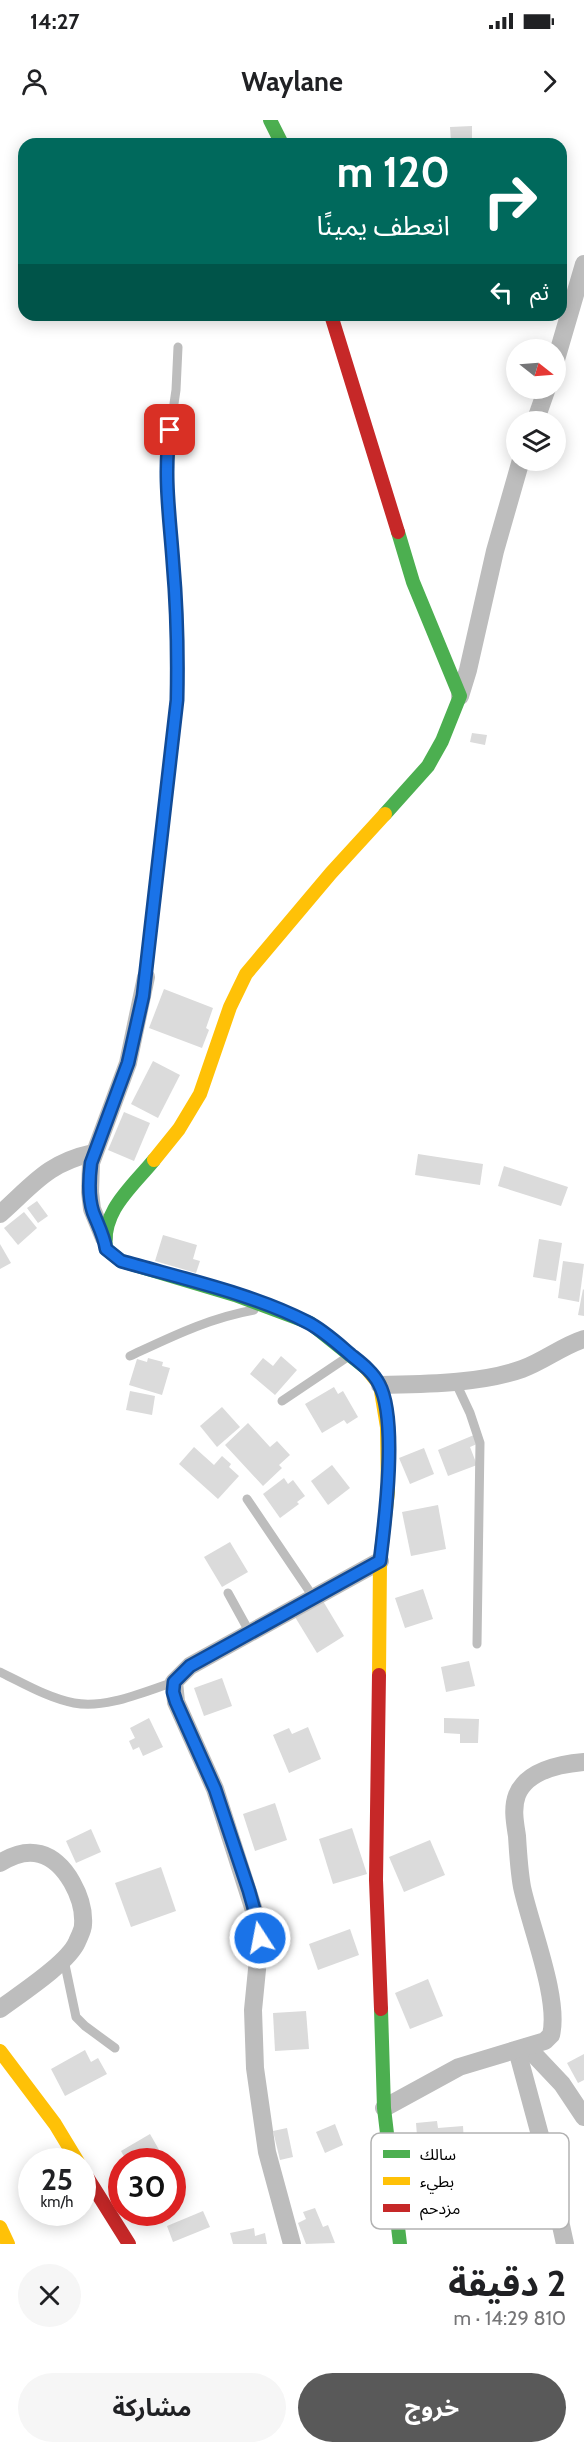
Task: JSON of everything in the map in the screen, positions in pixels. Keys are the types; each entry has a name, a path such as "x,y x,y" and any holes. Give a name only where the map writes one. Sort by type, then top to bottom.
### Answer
{"street":[{"path":"270,120 279,138"},
{"path":"562,339 584,264"},
{"path":"333,321 413,582 460,696"},
{"path":"104,1238 110,1214 179,1129 200,1094 230,1007 246,974 331,873 428,766 442,741 468,670 495,551 518,471"},
{"path":"146,976 128,1063 93,1153 89,1176 92,1209 106,1249 121,1261 272,1307 310,1323 370,1372 380,1385 384,1402 387,1426 388,1492 380,1561 376,1880 384,2108 387,2133"},
{"path":"0,1214 41,1175 62,1162 93,1153"},
{"path":"380,1385 498,1376 544,1360 584,1338"},
{"path":"292,2244 267,2152 255,2068 253,2010 260,1938 258,1923 215,1789 176,1702 173,1692 174,1682 190,1666 380,1561"},
{"path":"384,2108 459,2067 522,2049 545,2041 551,2035 552,2014 545,1969 522,1885 514,1812 517,1795 524,1785 538,1773 557,1766 584,1762"},
{"path":"0,1863 14,1855 39,1854 58,1863 81,1903 83,1926 76,1945 64,1960 0,2009"},
{"path":"522,2049 562,2084 584,2117"},
{"path":"522,2049 541,2133"},
{"path":"0,2051 55,2124 70,2148"},
{"path":"96,2191 129,2244"},
{"path":"0,2227 8,2244"},
{"path":"398,2229 400,2244"},
{"path":"562,2229 565,2244"}],"lane":[{"path":"146,976 177,700 175,590 166,458 176,390 178,347"},
{"path":"130,1356 195,1325 226,1315 272,1307"},
{"path":"282,1401 351,1355"},
{"path":"455,1380 480,1443 477,1644"},
{"path":"247,1499 314,1598"},
{"path":"228,1593 250,1633"},
{"path":"0,1672 58,1698 73,1703 89,1704 119,1699 174,1682"},
{"path":"64,1960 76,2017 115,2048"}],"building":[{"path":"472,126 472,138 451,138 450,127"},
{"path":"472,733 487,735 485,745 470,742"},
{"path":"164,989 213,1008 206,1028 209,1030 202,1048 149,1028"},
{"path":"153,1061 180,1075 158,1118 131,1104"},
{"path":"124,1112 150,1123 134,1161 108,1150"},
{"path":"418,1154 483,1164 480,1185 415,1175"},
{"path":"504,1166 568,1187 561,1206 498,1186"},
{"path":"37,1201 48,1216 38,1223 27,1208"},
{"path":"24,1212 37,1228 18,1245 4,1228"},
{"path":"163,1235 197,1245 193,1259 200,1261 196,1273 155,1261"},
{"path":"539,1239 562,1243 556,1281 533,1277"},
{"path":"0,1244 11,1263 0,1269"},
{"path":"563,1261 584,1264 579,1302 558,1298"},
{"path":"584,1290 584,1316 578,1315"},
{"path":"281,1356 297,1370 275,1395 250,1374 263,1358 273,1366"},
{"path":"148,1358 163,1362 162,1366 170,1368 162,1395 129,1385 137,1359 147,1362"},
{"path":"334,1387 338,1394 343,1391 358,1417 347,1424 344,1420 322,1433 305,1404"},
{"path":"130,1391 155,1396 152,1415 126,1410"},
{"path":"222,1407 240,1427 217,1447 200,1426"},
{"path":"248,1423 270,1447 277,1441 290,1455 279,1465 282,1468 263,1486 225,1445"},
{"path":"474,1435 477,1444 470,1447 477,1465 448,1476 438,1450"},
{"path":"194,1447 214,1465 222,1456 239,1476 218,1499 179,1464"},
{"path":"424,1448 434,1474 410,1484 399,1458"},
{"path":"332,1465 350,1488 328,1505 311,1481"},
{"path":"284,1478 288,1484 293,1480 305,1496 297,1502 299,1504 280,1518 263,1494"},
{"path":"438,1505 446,1549 411,1556 402,1512"},
{"path":"230,1542 248,1572 222,1587 204,1557"},
{"path":"423,1589 433,1619 405,1628 395,1598"},
{"path":"323,1601 344,1636 317,1653 295,1617"},
{"path":"469,1661 475,1686 446,1692 441,1667"},
{"path":"222,1678 232,1706 204,1716 194,1688"},
{"path":"149,1718 163,1747 143,1756 139,1747 133,1750 129,1741 135,1738 130,1728"},
{"path":"444,1718 479,1719 478,1743 460,1743 460,1734 444,1733"},
{"path":"308,1727 321,1759 289,1773 273,1735 289,1728 292,1734"},
{"path":"275,1803 287,1840 255,1851 243,1814"},
{"path":"352,1828 367,1874 333,1884 319,1839"},
{"path":"91,1829 101,1852 76,1863 66,1841"},
{"path":"430,1840 445,1875 404,1892 389,1857"},
{"path":"161,1867 176,1911 131,1927 115,1883"},
{"path":"350,1929 359,1955 318,1970 309,1944"},
{"path":"428,1979 443,2016 410,2029 395,1993"},
{"path":"306,2011 309,2049 275,2051 273,2013"},
{"path":"85,2050 91,2062 98,2058 107,2074 65,2096 51,2069"},
{"path":"584,2054 584,2080 578,2083 567,2063"},
{"path":"437,2121 438,2128 463,2126 463,2133 417,2133 416,2123"},
{"path":"335,2124 343,2145 325,2153 316,2132"},
{"path":"287,2128 293,2157 280,2160 273,2131"},
{"path":"150,2134 158,2148 126,2148"},
{"path":"315,2208 323,2227 328,2225 335,2243 306,2244 298,2223 306,2219 303,2212"},
{"path":"203,2211 210,2227 173,2242 167,2226 186,2226 186,2218"},
{"path":"254,2228 255,2236 265,2233 267,2244 233,2244 230,2233"}],"traffic: fast":[{"path":"270,120 279,138"},
{"path":"385,814 428,766 442,741 460,696 413,582 398,532"},
{"path":"154,1160 113,1211 108,1223 106,1249 121,1261 235,1295 310,1323 366,1368"},
{"path":"381,2009 387,2133"},
{"path":"398,2229 400,2244"}],"traffic: slow":[{"path":"154,1160 179,1129 200,1094 230,1007 246,974 331,873 385,814"},
{"path":"366,1368 380,1385 387,1427 388,1492 380,1561 379,1675"},
{"path":"0,2051 55,2124 70,2148"},
{"path":"0,2227 8,2244"}],"traffic: jam":[{"path":"333,321 398,532"},
{"path":"379,1675 376,1880 381,2009"},
{"path":"96,2191 129,2244"}],"route":[{"path":"170,430 166,458 175,590 177,700 146,976 128,1063 109,1117 93,1153 89,1176 92,1209 106,1249 121,1261 291,1314 310,1323 335,1341 363,1365 380,1385 387,1426 388,1492 380,1561 190,1666 174,1682 173,1692 176,1702 215,1789 244,1875 260,1938"}]}
